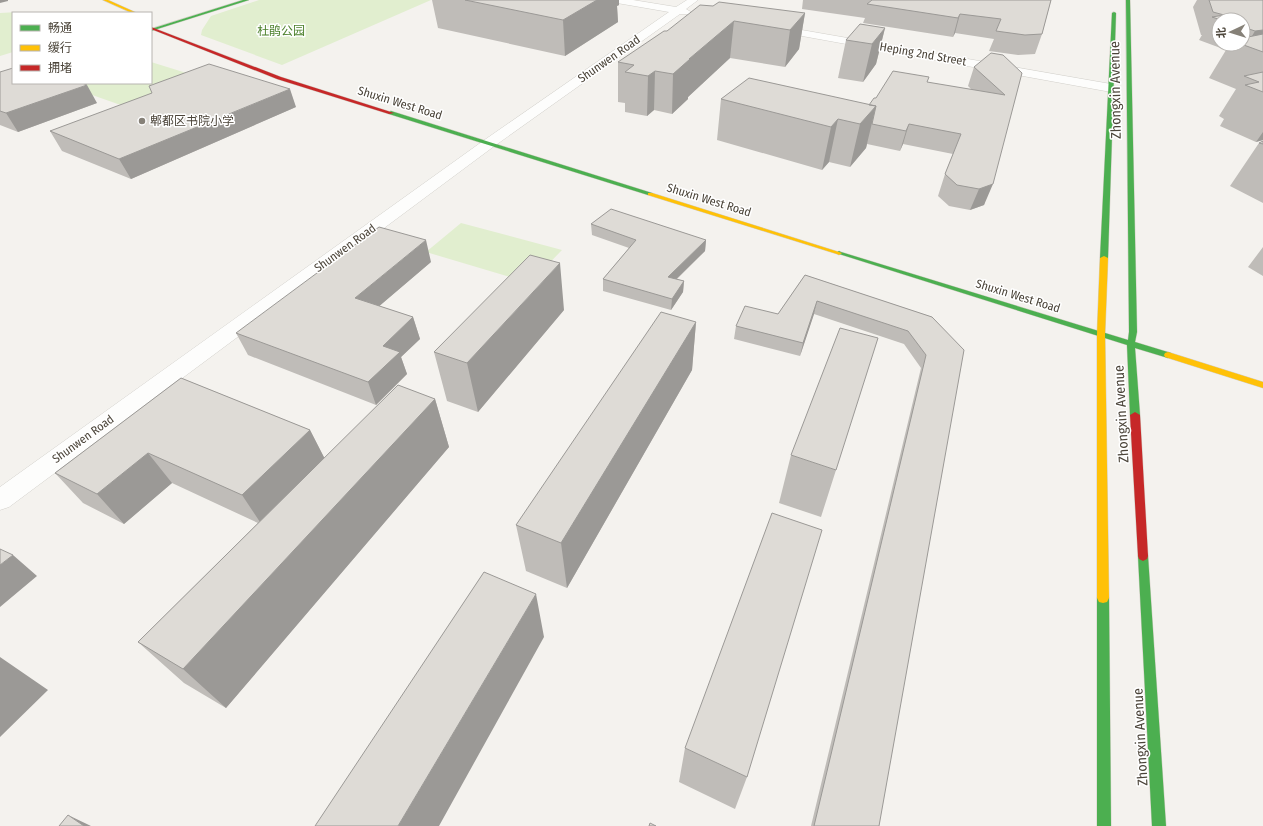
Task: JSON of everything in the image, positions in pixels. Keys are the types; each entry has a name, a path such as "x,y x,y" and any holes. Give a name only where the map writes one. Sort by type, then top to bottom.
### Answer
{"main road":[{"path":"105,0 133,12"},
{"path":"155,26 234,0"},
{"path":"155,26 247,0"},
{"name":"Zhongxin Avenue","path":"1104,826 1101,334 1097,320 1115,0"},
{"name":"Zhongxin Avenue","path":"1128,0 1137,333 1131,343 1159,826"},
{"path":"93,3 115,12"},
{"name":"Shuxin West Road","path":"155,26 279,78 494,140 1263,385"},
{"name":"Shuxin West Road","path":"494,140 575,160"},
{"path":"1097,320 1137,333"}],"street":[{"path":"617,0 688,8"},
{"name":"Shunwen Road","path":"0,500 494,140 688,8"},
{"name":"Heping 2nd Street","path":"764,26 1111,88"}],"green space":[{"name":"杜鹃公园","path":"259,0 431,0 282,65 201,35 202,30 211,16"},
{"path":"12,12 12,52 0,56 0,13"},
{"path":"152,62 209,80 132,109 61,84 152,84"},
{"path":"461,223 562,250 530,283 426,252"}],"building":[{"path":"465,0 597,0 563,20"},
{"path":"872,0 1051,0 1042,34 1025,35 996,31 1001,19 960,14 958,18 867,4"},
{"path":"1209,0 1263,0 1263,30 1255,31 1251,30 1251,12 1213,12"},
{"path":"719,2 805,13 790,30 734,21 673,74 655,71 648,76 625,72 634,65 618,62 664,31 667,31 700,5 713,6"},
{"path":"860,24 885,28 872,44 846,40"},
{"path":"1263,34 1263,52 1251,48 1251,36"},
{"path":"991,53 1003,55 1022,73 993,184 979,189 957,185 945,174 961,134 909,124 906,131 872,124 876,106 869,105 874,98 876,98 893,71 929,77 927,82 1005,95 974,67"},
{"path":"209,64 290,89 119,159 50,131 152,93 149,86"},
{"path":"12,68 12,84 87,85 6,113 0,111 0,72"},
{"path":"1263,72 1263,92 1245,85 1259,82 1244,76"},
{"path":"749,78 876,106 860,124 838,119 831,127 721,99"},
{"path":"611,209 706,240 668,277 684,281 672,299 603,279 636,240 591,224"},
{"path":"379,227 426,240 355,298 413,317 383,346 400,352 368,382 236,333"},
{"path":"530,255 560,263 467,363 434,352"},
{"path":"805,275 932,317 964,350 879,826 814,826 926,355 908,331 817,301 803,343 736,326 745,306 778,314"},
{"path":"661,312 696,322 561,543 516,525"},
{"path":"840,328 878,338 836,470 791,455"},
{"path":"181,378 310,430 242,495 148,453 97,494 55,473"},
{"path":"398,385 435,399 183,669 138,642"},
{"path":"772,513 822,530 747,777 685,748"},
{"path":"0,549 13,555 0,565"},
{"path":"484,572 536,594 398,826 315,826"},
{"path":"68,815 84,826 59,826"},
{"path":"650,823 656,826 649,826"}],"traffic: fast":[{"path":"152,30 247,0"},
{"path":"1128,0 1133,332 1131,343 1135,415"},
{"path":"1104,258 1114,13"},
{"path":"391,113 650,194"},
{"path":"839,253 1168,355"},
{"path":"1143,556 1159,826"},
{"path":"1103,598 1104,826"}],"traffic: slow":[{"path":"105,0 133,12"},
{"path":"650,194 839,253"},
{"path":"1103,598 1101,334 1104,258"},
{"path":"1168,355 1263,385"}],"traffic: jam":[{"path":"152,28 279,78 391,113"},
{"path":"1135,415 1143,556"}],"place":[{"name":"郫都区书院小学","path":"142,121"}]}
